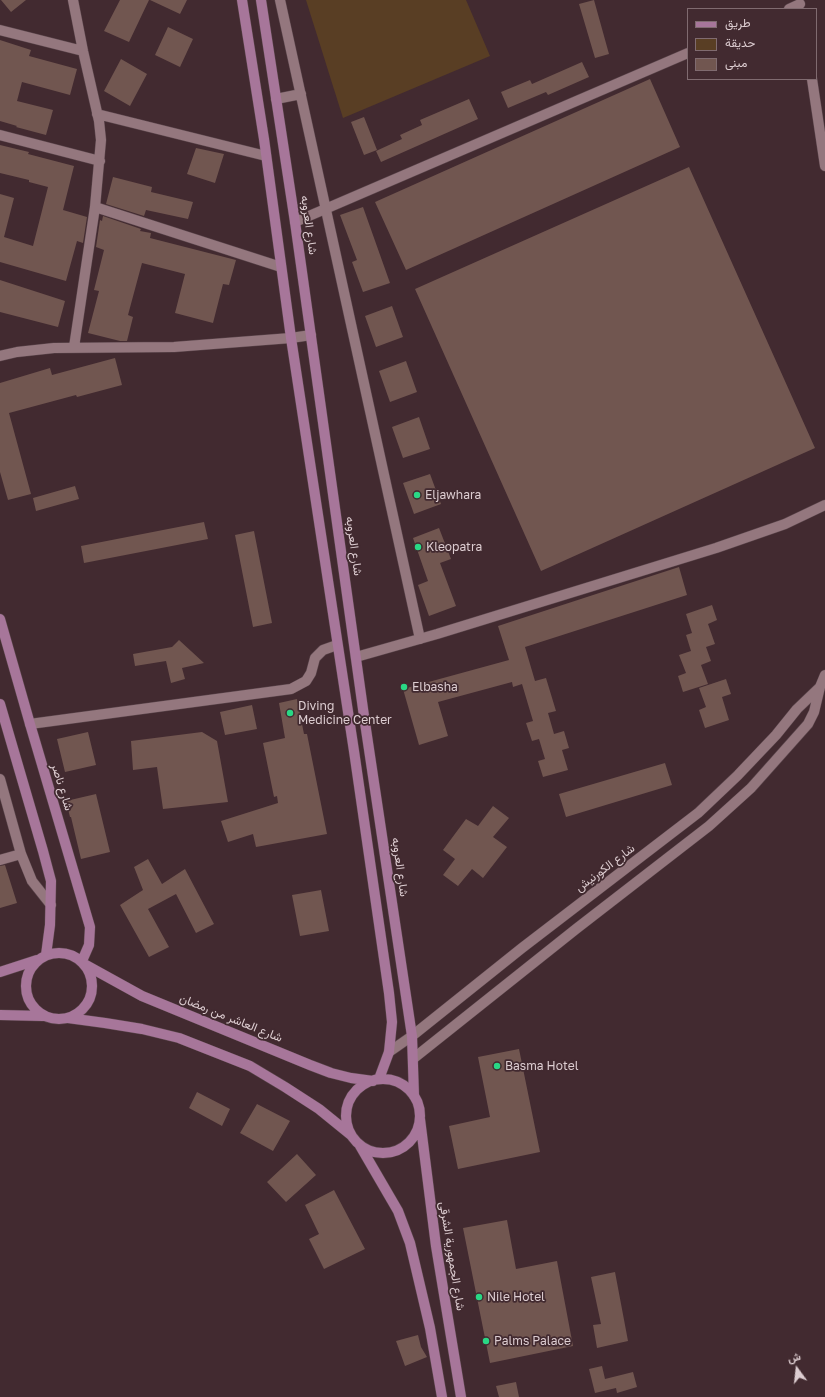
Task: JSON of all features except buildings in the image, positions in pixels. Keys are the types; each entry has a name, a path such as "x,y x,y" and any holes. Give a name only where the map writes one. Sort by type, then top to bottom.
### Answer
{"main road":[{"path":"242,0 264,139 291,338 389,993 392,1022 389,1052 376,1080"},
{"name":"شارع العروبه","path":"261,0 295,222 356,657 412,1036 414,1058 414,1096"},
{"path":"264,139 282,135"},
{"name":"شارع ناصر","path":"0,619 4,651 30,724 90,927 89,945 83,963"},
{"path":"0,704 5,737 43,850 51,881 51,905 42,957 35,962 28,972 25,985 27,997 33,1008 43,1016"},
{"path":"0,972 58,953 71,955 83,963 91,976 92,989 88,1002 80,1012 68,1018 56,1020 43,1016 0,1015"},
{"name":"شارع العاشر من رمضان","path":"83,963 142,996 303,1062 331,1073 351,1078 376,1080"},
{"path":"68,1018 142,1029 178,1038 250,1066 319,1109 351,1135 359,1144 398,1211 410,1243 430,1328 442,1397"},
{"path":"351,1135 346,1122 347,1109 352,1096 361,1087 376,1080 389,1080 408,1088 419,1107 420,1119 418,1130 412,1140 403,1148 392,1152 380,1153 369,1150 359,1144"},
{"name":"شارع الجمهورية الشرقى","path":"420,1119 436,1246 461,1397"}],"street":[{"path":"73,0 101,140 95,207 74,347"},
{"path":"280,0 420,639"},
{"path":"0,30 83,51"},
{"path":"295,222 687,53"},
{"path":"812,80 825,166"},
{"path":"276,99 301,94"},
{"path":"97,114 266,156"},
{"path":"0,135 100,161"},
{"path":"95,207 281,267"},
{"path":"0,356 39,349 74,347 174,347 291,338 311,335"},
{"path":"356,657 420,639 716,548 785,524 825,505"},
{"path":"30,724 291,689 306,681 311,673 315,658 323,650 337,645"},
{"name":"شارع الكورنيش","path":"414,1058 576,929 709,826 751,788 808,724 814,712 820,687 825,675"},
{"name":"شارع الكورنيش","path":"389,1052 412,1036 522,948 698,813 738,775 776,735 797,709 820,687"},
{"path":"0,779 4,807 32,882 51,905"},
{"path":"0,860 21,854"}],"green space":[{"path":"306,0 466,0 490,56 343,118"}],"place":[{"name":"Eljawhara","path":"417,495"},
{"name":"Kleopatra","path":"418,547"},
{"name":"Elbasha","path":"404,687"},
{"name":"Diving Medicine Center","path":"290,713"},
{"name":"Basma Hotel","path":"497,1066"},
{"name":"Nile Hotel","path":"479,1297"},
{"name":"Palms Palace","path":"486,1341"}]}
